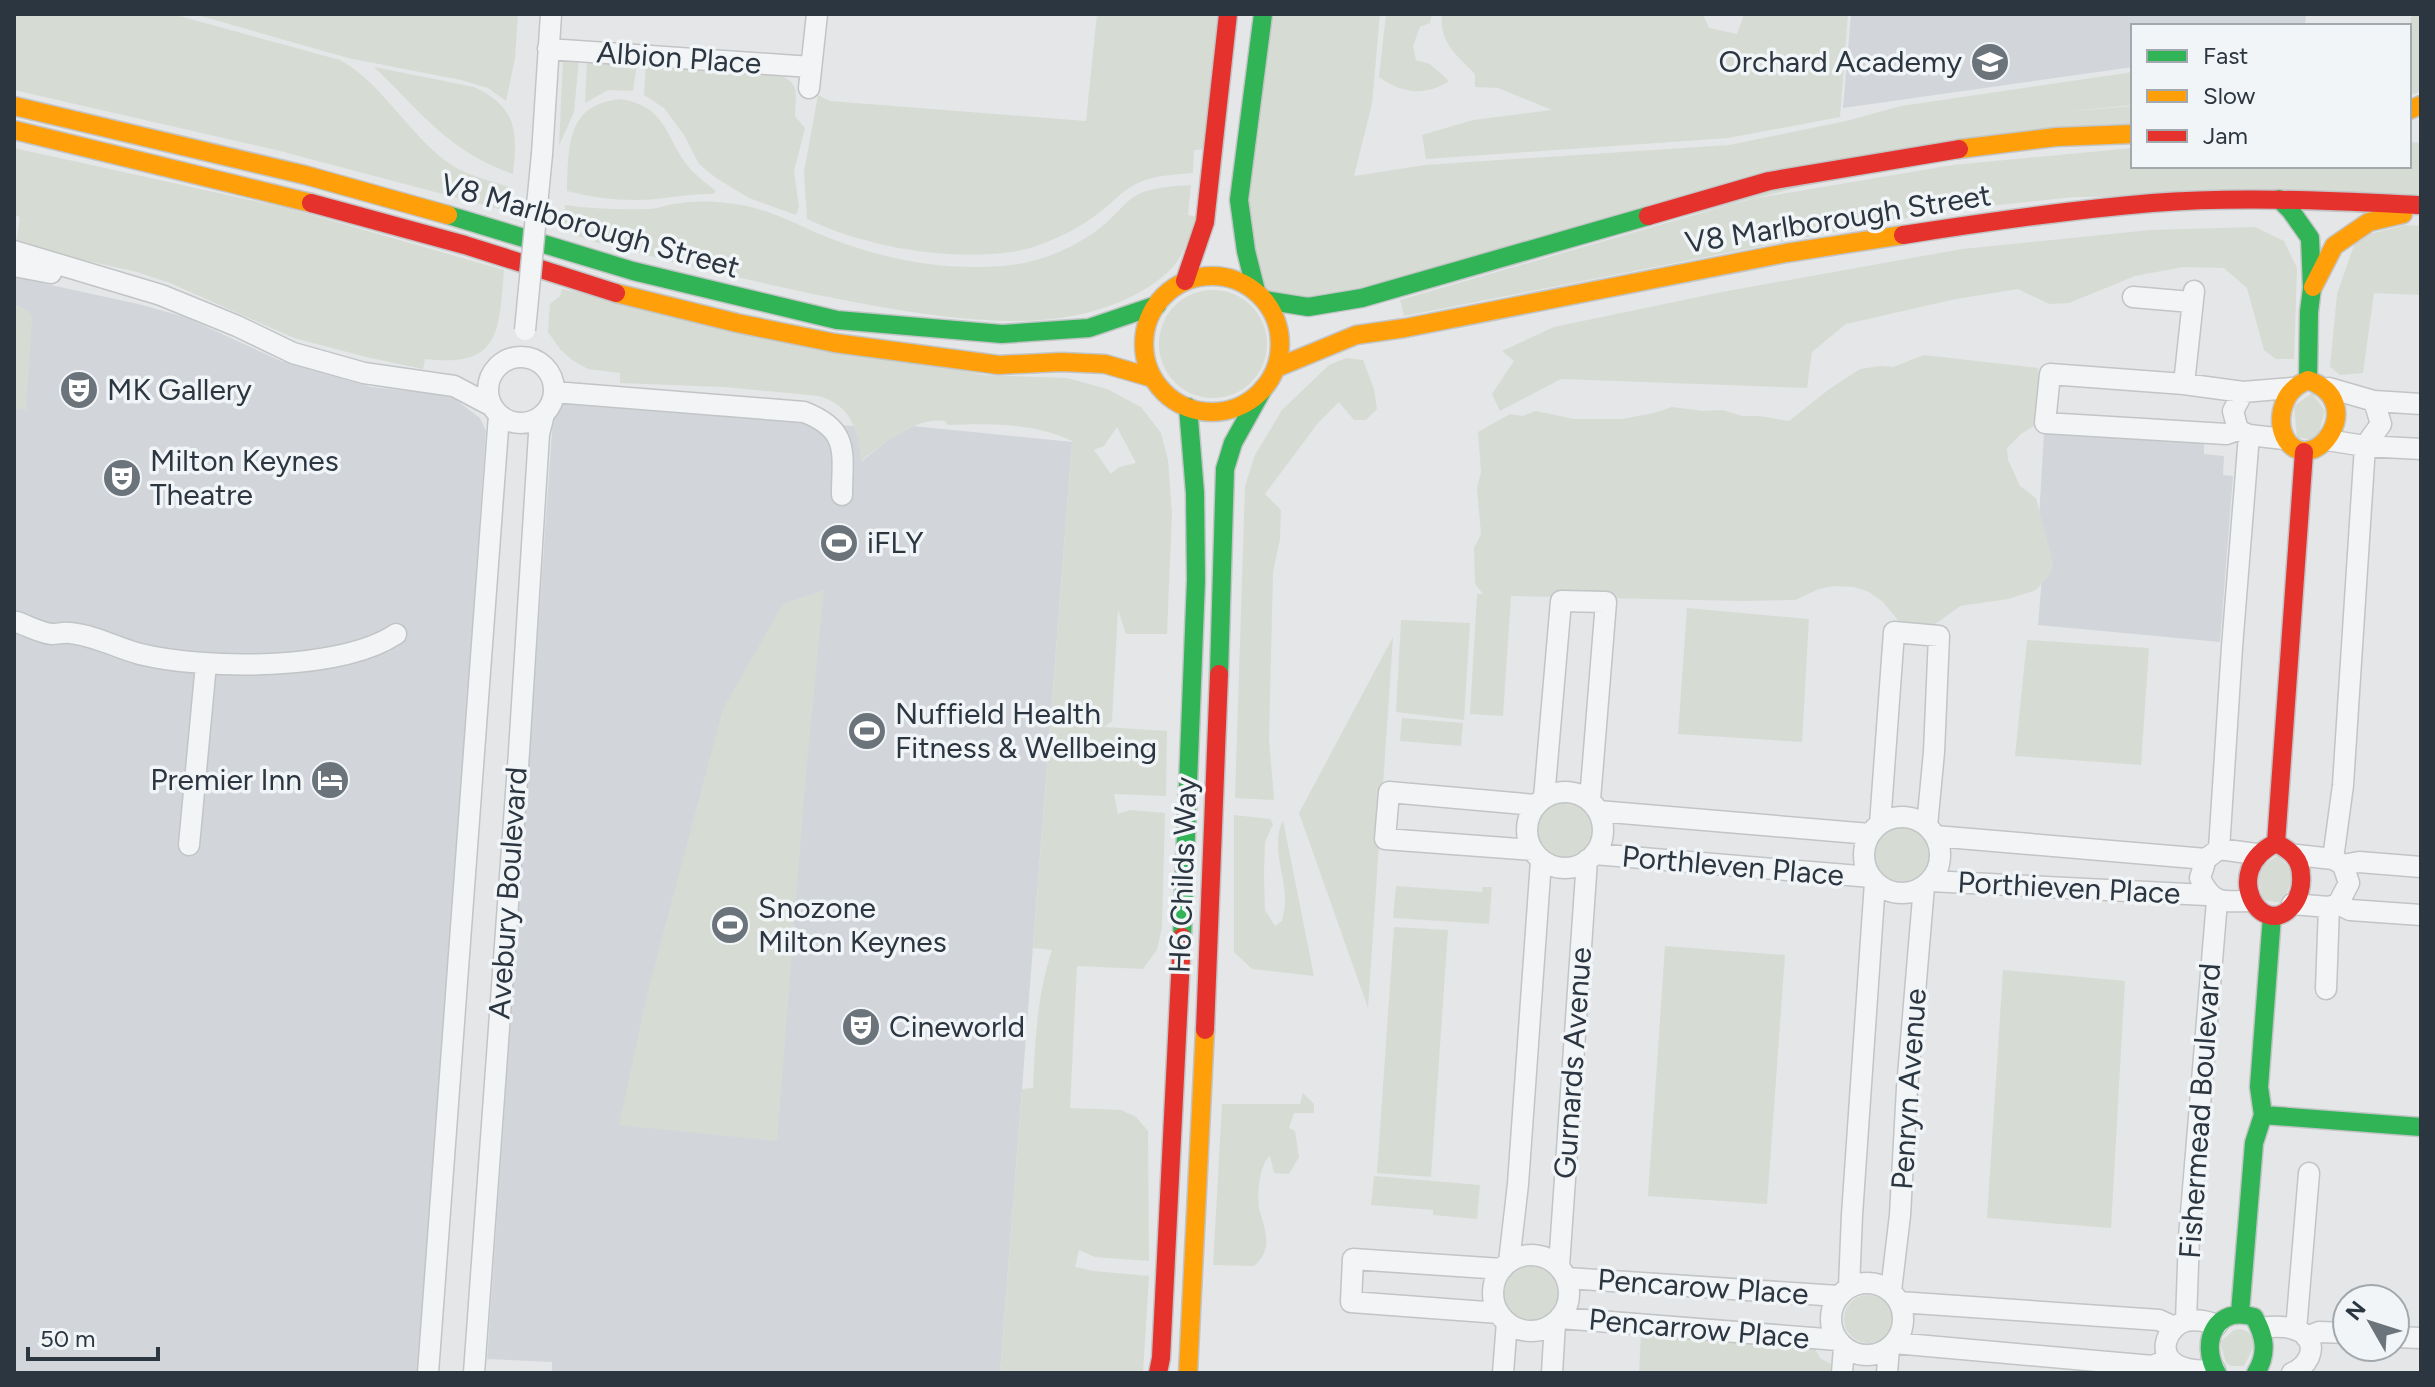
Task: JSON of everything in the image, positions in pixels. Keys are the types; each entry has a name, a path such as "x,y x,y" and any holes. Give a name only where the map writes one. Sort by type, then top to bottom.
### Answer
{"main road":[{"path":"1185,281 1205,222 1228,14"},
{"path":"1261,296 1240,281 1222,276 1203,276 1185,281 1169,291 1157,305 1146,328 1145,354 1153,378 1168,396 1188,407 1208,412 1228,410 1248,402 1263,389 1276,368 1281,345 1277,321 1261,296 1246,251 1239,200 1263,14"},
{"name":"V8 Marlborough Street","path":"14,106 305,175 633,271 837,320 1002,334 1089,328 1157,305"},
{"name":"V8 Marlborough Street","path":"14,130 314,204 465,245 631,298 737,323 835,343 999,365 1061,362 1105,364 1153,378"},
{"name":"V8 Marlborough Street","path":"1261,296 1308,307 1362,298 1769,181 1938,152 2056,137 2131,134"},
{"path":"2279,199 2310,238 2312,288 2300,384 2283,405 2281,426 2284,439 2304,452 2321,446 2327,440 2337,413 2329,388 2319,382 2300,384"},
{"name":"V8 Marlborough Street","path":"1276,368 1356,335 1786,253 1986,222 2154,203 2279,199 2421,208"},
{"path":"2312,288 2334,246 2369,222 2421,208"},
{"name":"H6 Childs Way","path":"1188,1373 1212,880 1225,469 1233,443 1263,389"},
{"name":"H6 Childs Way","path":"1158,1373 1185,891 1192,688 1195,461 1188,407"},
{"path":"2276,843 2304,452"},
{"path":"2276,843 2297,855 2302,870 2300,890 2292,904 2281,914 2272,916 2258,909 2251,901 2247,888 2249,868 2256,854 2276,843"},
{"name":"Fishermead Boulevard","path":"2240,1313 2254,1143 2263,1115 2259,1087 2272,916"},
{"path":"2263,1115 2421,1127"},
{"path":"2216,1372 2209,1355 2210,1340 2217,1325 2226,1316 2240,1313 2254,1317 2266,1342 2265,1357 2259,1372"}],"street":[{"path":"15,259 161,295 293,353 364,373 454,386 509,421 520,423 534,420 541,424 554,392 551,375 537,361 525,330 542,154 551,14"},
{"path":"809,88 817,14"},
{"name":"Albion Place","path":"548,49 811,67"},
{"path":"2133,297 2193,296 2184,384"},
{"path":"496,410 488,391 489,380 525,330"},
{"path":"454,386 526,357 537,361"},
{"path":"2284,439 2244,433 2045,423 2050,374 2184,384 2243,392 2300,384"},
{"path":"2329,388 2374,401 2421,404"},
{"path":"554,392 804,412 822,419 836,432 844,465 842,495"},
{"path":"2213,854 2232,647 2244,433 2233,411 2243,392"},
{"path":"2326,989 2333,906 2349,883 2338,862 2365,446 2381,424 2374,401"},
{"name":"Avebury Boulevard","path":"428,1373 494,486 496,410"},
{"name":"Avebury Boulevard","path":"474,1373 541,424"},
{"path":"2327,440 2421,449"},
{"path":"1540,801 1561,601 1606,602 1594,806"},
{"path":"17,622 51,634 70,633 141,654 206,664 278,663 321,658 380,644 396,634"},
{"path":"1875,829 1894,632 1939,636 1931,831"},
{"path":"189,845 206,664"},
{"path":"1537,855 1528,839 1527,827 1530,815 1540,801 1555,793 1568,791 1579,794 1594,806 1602,821 1600,844 1591,857 1577,866 1566,868 1537,855 1385,839 1389,792 1540,801"},
{"name":"Porthleven Place","path":"1594,806 1875,829"},
{"path":"1904,817 1917,820 1931,831 1939,847 1940,859 1937,871 1927,883 1912,892 1899,893 1886,890 1873,880 1864,856 1865,844 1875,829 1892,818 1904,817"},
{"path":"1931,831 2213,854 2256,854"},
{"name":"Fishermead Boulevard","path":"2169,1359 2167,1337 2180,1324 2189,1237 2212,898 2200,878 2213,854"},
{"name":"Gurnards Avenue","path":"1505,1266 1518,1184 1537,855"},
{"path":"2297,855 2338,862 2421,867"},
{"name":"Porthleven Place","path":"1591,857 1873,880"},
{"name":"Gurnards Avenue","path":"1563,1272 1591,857"},
{"name":"Penryn Avenue","path":"1844,1292 1854,1186 1873,880"},
{"name":"Penryn Avenue","path":"1895,1296 1907,1088 1927,883"},
{"name":"Porthieven Place","path":"1927,883 2251,901"},
{"path":"2292,904 2421,915"},
{"path":"2300,1372 2309,1360 2310,1347 2301,1333 2309,1173"},
{"path":"1503,1318 1351,1302 1353,1259 1505,1266 1529,1255 1540,1255 1563,1272 1570,1299 1558,1321 1552,1373"},
{"path":"1505,1266 1493,1290 1494,1302 1503,1318 1518,1329 1531,1331 1544,1329 1558,1321"},
{"name":"Pencarow Place","path":"1563,1272 1844,1292"},
{"path":"2216,1372 2178,1365 2169,1359 2153,1366 1891,1346 1878,1354 1866,1355 1854,1353 1841,1344 1832,1330 1831,1318 1833,1306 1844,1292 1859,1283 1871,1282 1895,1296 2180,1324 2204,1320 2217,1325"},
{"path":"1887,1373 1891,1346 1903,1323 1903,1312 1895,1296"},
{"path":"1503,1318 1503,1373"},
{"name":"Pencarrow Place","path":"1558,1321 1841,1344"},
{"path":"2261,1328 2273,1326 2301,1333 2331,1332"},
{"path":"1841,1344 1842,1373"}],"shaded area":[{"path":"14,14 172,14 340,60 370,83 423,141 453,166 511,188 507,211 276,150 14,90"},
{"path":"194,14 518,14 515,58 506,101 488,88 461,80 348,58"},
{"path":"1097,14 1218,14 1205,149 1194,150 1193,173 1141,182 1069,232 1011,252 961,255 907,249 854,237 807,219 804,172 818,95 830,101 1086,121"},
{"path":"1263,14 1380,14 1372,104 1354,176 1425,165 1729,145 1846,121 1901,106 2131,72 2131,105 2063,112 2131,106 2131,134 1938,152 1362,298 1265,300 1246,251"},
{"path":"1386,14 1432,14 1430,23 1420,27 1413,46 1416,60 1430,64 1449,81 1431,89 1413,91 1396,87 1379,77"},
{"path":"1442,14 1703,14 1709,28 1737,34 1744,14 1848,14 1840,117 1728,138 1426,159 1422,135 1473,120 1552,110 1498,88 1475,87 1475,74 1446,41"},
{"name":"Orchard Academy","path":"1851,14 2306,14 2305,24 2131,24 2131,67 1843,108"},
{"path":"2412,14 2421,14 2421,91 2411,95 2411,24"},
{"path":"563,58 579,59 574,112 559,146"},
{"path":"587,59 637,63 633,91 608,90 585,103"},
{"path":"646,63 776,73 790,81 796,95 795,116 805,128 794,171 799,207 796,215 749,198 699,164 684,135 664,108 644,95"},
{"path":"374,67 474,87 499,103 512,122 515,146 513,174 491,165 453,142"},
{"path":"621,99 647,108 656,115 687,165 716,191 713,194 627,200 567,191 570,144 580,119 589,109"},
{"path":"2411,142 2421,143 2421,195 2074,197 1942,211 1404,316 1400,300 1746,200 1953,165 2131,148 2131,168 2411,168"},
{"path":"14,148 291,209 504,270 497,327 482,351 450,360 425,359 423,369 294,338 170,283 137,272 16,245 20,217 14,215"},
{"path":"1191,185 1188,215 1197,217 1183,252 1170,270 1120,302 1082,314 1042,320 960,318 854,302 687,265 588,240 563,230 565,205 653,209 691,202 724,203 753,207 853,247 898,259 944,266 990,267 1024,263 1062,251 1096,231 1137,195 1149,190"},
{"path":"2405,225 2421,226 2421,295 2374,293 2363,373 2340,375 2330,367 2337,294 2354,245 2370,234"},
{"path":"2255,227 2284,241 2297,268 2294,359 2276,359 2264,350 2247,288 2224,268 2183,267 2135,276 2069,303 2049,304 2018,289 1956,299 1846,324 1812,352 1807,388 1561,379 1500,411 1492,394 1514,361 1502,351 1554,327 1722,292 1962,249 2150,230"},
{"path":"14,277 185,317 281,361 371,387 439,394 455,399 480,418 486,431 420,1373 14,1373"},
{"path":"562,289 984,375 1067,378 1107,389 1141,407 1161,433 1168,460 1172,513 1167,634 1126,634 1118,610 1112,721 1104,727 1167,731 1166,796 1114,794 1118,814 1130,810 1165,813 1162,927 1157,950 1143,969 1077,966 1070,1108 1121,1110 1136,1117 1148,1131 1149,1261 1095,1257 1079,1250 1075,1267 1149,1276 1143,1373 1000,1373 1022,1089 1033,1088 1040,1001 1052,950 1033,948 1072,441 1027,428 995,424 948,425 945,421 934,421 900,433 861,461 858,439 846,413 830,400 819,396 724,387 620,383 620,373 588,369 560,349 548,332 550,304 560,296","holes":["1117,427 1136,463 1119,467 1111,474 1094,450 1104,446"]},
{"path":"1213,290 1234,294 1251,306 1263,323 1267,344 1263,365 1251,382 1234,394 1213,398 1192,394 1175,382 1163,365 1159,344 1163,323 1175,306 1192,294"},
{"path":"14,304 29,311 32,318 26,410 14,408"},
{"path":"1924,355 2038,368 2040,422 2007,448 2008,460 2020,486 2036,498 2053,563 2050,574 2036,590 2008,599 1960,606 1934,625 1902,625 1883,602 1869,592 1854,587 1819,589 1795,600 1511,596 1503,716 1470,714 1477,594 1483,594 1475,584 1474,548 1481,534 1477,488 1481,472 1478,432 1510,414 1523,416 1536,411 1574,419 1622,419 1672,407 1723,410 1742,416 1789,421 1860,369 1893,367"},
{"path":"1346,358 1363,360 1374,389 1377,409 1366,420 1354,420 1339,402 1318,423 1265,494 1281,510 1280,539 1273,572 1269,739 1274,800 1235,798 1245,486 1255,455 1282,410 1329,365"},
{"path":"2312,393 2325,411 2317,440 2297,438 2294,406"},
{"path":"554,403 854,426 862,461 891,438 913,426 1072,442 1000,1373 552,1373 552,1362 487,1359"},
{"path":"2044,432 2204,443 2204,454 2224,456 2223,475 2233,476 2220,642 2038,625 2044,553 2039,518"},
{"name":"Snozone Milton Keynes","path":"824,590 806,772 777,1141 619,1125 647,995 723,709 783,604"},
{"path":"1687,608 1809,619 1802,742 1678,734"},
{"path":"1401,620 1470,623 1464,720 1396,712"},
{"path":"1393,637 1368,1008 1299,813"},
{"path":"2027,640 2149,648 2141,765 2015,756"},
{"path":"1402,718 1463,723 1461,746 1400,741"},
{"path":"1559,799 1571,799 1587,808 1594,818 1594,842 1587,852 1571,861 1559,861 1539,847 1534,836 1534,824 1548,804"},
{"path":"1234,815 1270,819 1273,824 1265,842 1264,872 1265,910 1275,926 1282,921 1285,904 1278,850 1283,820 1314,976 1252,969 1234,952"},
{"path":"1895,823 1907,823 1923,832 1930,842 1930,866 1923,876 1907,885 1895,885 1875,871 1870,860 1870,848 1884,828"},
{"path":"2278,855 2294,874 2283,903 2262,900 2257,870"},
{"path":"1396,886 1482,892 1483,887 1492,887 1489,924 1393,918"},
{"path":"1394,927 1448,930 1431,1177 1377,1173"},
{"path":"1665,946 1785,955 1767,1204 1648,1196"},
{"path":"2003,970 2125,981 2111,1228 1987,1218"},
{"path":"1303,1093 1314,1104 1314,1113 1294,1113 1289,1128 1295,1131 1299,1157 1289,1174 1274,1173 1270,1156 1259,1182 1258,1199 1266,1234 1264,1254 1254,1266 1213,1265 1222,1104 1300,1104"},
{"path":"1374,1176 1480,1185 1477,1219 1433,1215 1433,1210 1371,1205"},
{"path":"1532,1266 1552,1274 1560,1294 1552,1314 1532,1322 1512,1314 1504,1294 1512,1274"},
{"path":"1868,1295 1877,1296 1885,1302 1891,1310 1891,1328 1885,1336 1877,1342 1868,1343 1859,1342 1851,1336 1845,1328 1844,1319 1845,1310 1851,1302 1859,1296"},
{"path":"2241,1329 2256,1342 2244,1366 2232,1366 2226,1363 2220,1342 2234,1330"},
{"path":"1641,1335 1813,1345 1820,1358 1831,1364 1831,1373 1639,1373"}],"traffic: fast":[{"path":"1256,291 1246,251 1239,200 1263,14"},
{"path":"2279,199 2310,238 2312,288 2308,380"},
{"path":"448,215 633,271 837,320 1002,334 1089,328 1157,305"},
{"path":"1265,300 1308,307 1362,298 1648,216"},
{"path":"1219,674 1225,469 1233,443 1263,389"},
{"path":"1182,937 1196,580 1195,493 1188,407"},
{"path":"2240,1313 2254,1143 2263,1115 2259,1087 2272,916"},
{"path":"2263,1115 2421,1127"},
{"path":"2217,1373 2210,1349 2214,1329 2230,1316 2241,1315 2254,1317 2263,1338 2264,1352 2256,1373"}],"traffic: slow":[{"path":"2411,109 2421,105"},
{"path":"14,106 305,175 448,215"},
{"path":"14,130 311,203"},
{"path":"1959,149 2056,137 2131,134"},
{"path":"2313,287 2334,246 2369,222 2403,214"},
{"path":"1276,368 1356,335 1786,253 1903,235"},
{"path":"1212,276 1238,282 1260,296 1274,318 1280,344 1274,370 1260,392 1238,406 1212,412 1186,406 1164,392 1150,370 1144,344 1150,318 1164,296 1186,282 1212,276"},
{"path":"616,293 835,343 999,365 1061,362 1105,364 1153,378"},
{"path":"2308,380 2326,390 2335,404 2336,419 2331,433 2322,444 2310,450 2298,450 2285,438 2281,415 2291,392 2308,380"},
{"path":"1188,1373 1205,1030"}],"traffic: jam":[{"path":"1185,281 1205,222 1228,14"},
{"path":"1648,216 1769,181 1959,149"},
{"path":"1903,235 2059,213 2185,201 2286,200 2421,205"},
{"path":"311,203 465,245 616,293"},
{"path":"2276,843 2304,452"},
{"path":"1205,1030 1219,674"},
{"path":"2276,843 2297,860 2301,884 2292,906 2280,915 2269,915 2259,909 2251,898 2248,884 2250,869 2259,855 2276,843"},
{"path":"1158,1373 1182,937"}],"place":[{"name":"Orchard Academy","path":"1990,62"},
{"name":"MK Gallery","path":"79,390"},
{"name":"Milton Keynes Theatre","path":"122,478"},
{"name":"iFLY","path":"839,543"},
{"name":"Nuffield Health Fitness & Wellbeing","path":"867,731"},
{"name":"Premier Inn","path":"330,780"},
{"name":"Snozone Milton Keynes","path":"730,925"},
{"name":"Cineworld","path":"861,1027"}]}
